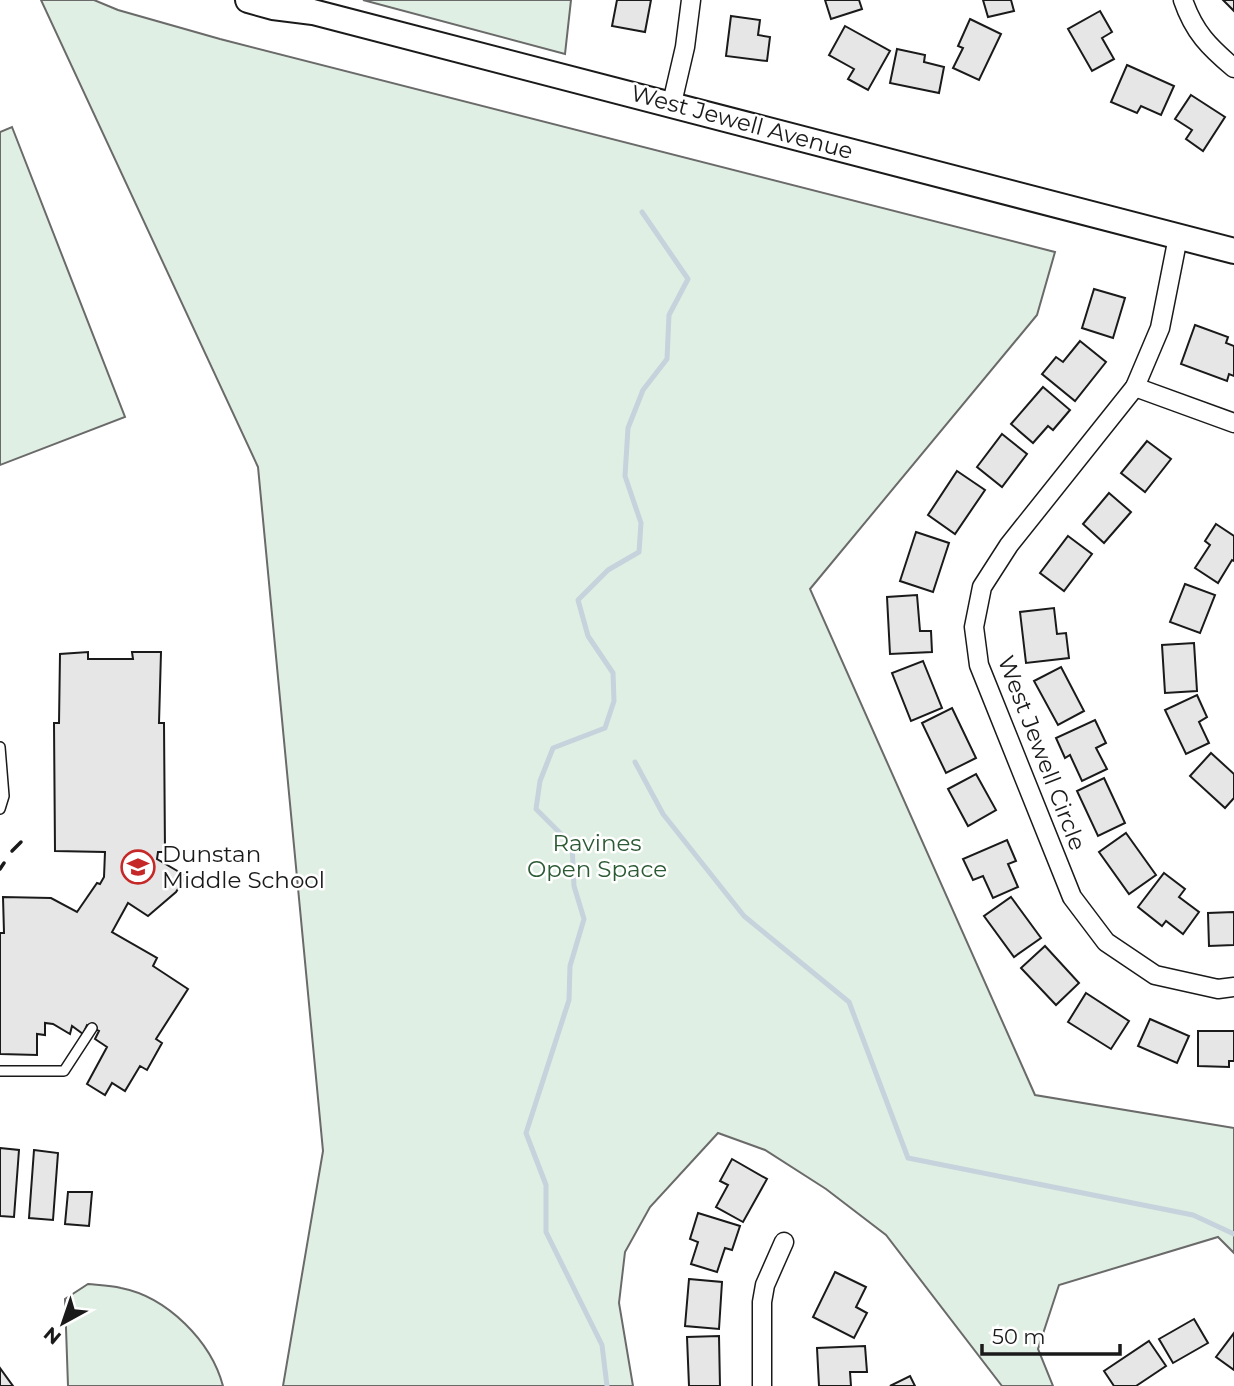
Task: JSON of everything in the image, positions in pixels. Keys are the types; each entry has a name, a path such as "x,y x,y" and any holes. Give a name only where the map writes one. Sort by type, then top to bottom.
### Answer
{"main road":[{"name":"West Jewell Avenue","path":"248,0 273,7 313,12 671,103 1234,251"}],"street":[{"path":"671,103 685,47 691,0"},
{"path":"1183,0 1191,21 1208,47 1234,68"},
{"name":"West Jewell Circle","path":"1178,237 1160,328 1135,387 1009,545 982,587 974,627 979,665 1072,897 1106,942 1155,975 1218,989 1234,987"},
{"path":"1135,387 1234,424"},
{"path":"762,1386 762,1301 765,1286 784,1242"}],"lane":[{"path":"0,747 4,796 0,808"},
{"path":"0,1070 64,1072 92,1028"}],"green space":[{"name":"Ravines Open Space","path":"41,0 94,0 118,10 220,39 1055,252 1037,315 810,589 1035,1095 1234,1128 1234,1253 1218,1237 1059,1285 1038,1349 1053,1386 1002,1386 886,1235 826,1189 765,1150 718,1133 650,1207 625,1252 619,1303 633,1386 283,1386 323,1151 258,467"},
{"path":"363,0 571,0 565,54"},
{"path":"12,127 125,417 0,465 0,132"},
{"path":"88,1284 113,1286 138,1293 170,1311 198,1338 217,1369 223,1386 68,1386 65,1299"}],"building":[{"path":"617,0 651,0 645,32 612,26"},
{"path":"825,0 859,0 862,9 831,19"},
{"path":"983,0 1011,0 1014,11 988,17"},
{"path":"1223,0 1234,0 1234,11"},
{"path":"1100,11 1112,32 1102,38 1114,59 1092,71 1068,29"},
{"path":"731,16 760,20 758,35 770,37 767,61 726,56"},
{"path":"970,19 1001,34 979,80 953,68 963,48 958,46"},
{"path":"845,26 890,51 868,90 848,79 854,69 829,55"},
{"path":"897,49 925,55 924,62 944,67 939,93 890,83"},
{"path":"1127,65 1174,86 1161,115 1141,106 1137,113 1111,102"},
{"path":"1191,95 1225,117 1203,151 1186,139 1192,130 1175,119"},
{"path":"1094,289 1125,298 1113,338 1082,328"},
{"path":"1195,325 1228,337 1226,343 1234,346 1234,376 1229,374 1227,381 1181,364"},
{"path":"1080,341 1106,362 1075,401 1042,374 1056,357 1063,362"},
{"path":"1043,387 1070,410 1053,430 1048,426 1033,443 1011,424"},
{"path":"1002,434 1027,454 1002,487 977,467"},
{"path":"1147,441 1171,459 1145,492 1121,473"},
{"path":"957,471 985,490 955,534 928,515"},
{"path":"1109,493 1131,512 1104,543 1083,524"},
{"path":"1216,524 1234,536 1234,561 1232,560 1218,583 1195,568 1210,545 1205,541"},
{"path":"916,532 949,543 933,592 900,581"},
{"path":"1068,536 1092,554 1064,591 1040,573"},
{"path":"1185,584 1215,595 1200,633 1170,622"},
{"path":"917,595 920,631 931,631 932,652 890,654 887,597"},
{"path":"1054,608 1057,634 1066,633 1069,658 1026,663 1020,612"},
{"path":"1194,643 1197,691 1165,693 1162,645"},
{"name":"Dunstan Middle School","path":"88,652 88,659 133,659 132,652 161,652 159,723 164,723 165,852 158,852 157,859 186,876 176,892 148,916 128,903 112,932 157,958 153,966 188,989 156,1039 162,1043 147,1070 140,1066 125,1091 112,1083 105,1095 87,1084 107,1047 95,1039 99,1031 87,1025 83,1034 72,1026 70,1034 53,1024 45,1023 45,1035 37,1034 37,1055 0,1054 0,933 4,933 3,897 51,898 77,912 104,877 105,852 55,851 54,723 59,723 60,654"},
{"path":"923,661 942,708 911,721 892,673"},
{"path":"1061,667 1084,711 1058,725 1034,681"},
{"path":"1197,695 1207,717 1199,722 1209,743 1186,754 1165,710"},
{"path":"952,708 976,758 946,773 922,723"},
{"path":"1095,720 1106,743 1096,748 1107,769 1082,781 1070,755 1065,758 1056,738"},
{"path":"1211,753 1234,774 1234,798 1225,808 1190,776"},
{"path":"976,774 996,810 968,826 948,789"},
{"path":"1104,778 1125,823 1098,836 1077,791"},
{"path":"1126,833 1156,875 1129,894 1099,852"},
{"path":"1007,840 1016,861 1008,864 1018,887 993,898 983,876 973,880 963,859"},
{"path":"1164,873 1185,889 1179,897 1199,912 1183,934 1166,921 1162,926 1138,907"},
{"path":"1011,897 1041,938 1014,957 984,916"},
{"path":"1234,912 1234,945 1209,946 1208,913"},
{"path":"1045,946 1079,983 1056,1005 1021,968"},
{"path":"1086,993 1129,1021 1111,1049 1068,1022"},
{"path":"1150,1019 1189,1036 1177,1063 1138,1046"},
{"path":"1198,1031 1234,1031 1234,1061 1229,1061 1229,1067 1198,1066"},
{"path":"0,1148 19,1150 14,1217 0,1216"},
{"path":"34,1150 58,1153 53,1220 29,1218"},
{"path":"732,1159 767,1179 743,1222 716,1207 728,1185 720,1181"},
{"path":"68,1192 92,1192 89,1226 65,1224"},
{"path":"698,1213 740,1226 732,1250 725,1248 717,1272 691,1264 698,1242 690,1239"},
{"path":"835,1272 866,1287 856,1307 867,1313 854,1338 813,1317"},
{"path":"689,1279 722,1282 719,1329 685,1326"},
{"path":"1194,1319 1208,1343 1173,1363 1159,1339"},
{"path":"1234,1333 1234,1370 1216,1357"},
{"path":"719,1336 720,1386 689,1386 687,1337"},
{"path":"1149,1341 1166,1366 1136,1386 1114,1386 1104,1371"},
{"path":"865,1346 867,1372 850,1372 851,1386 819,1386 817,1348"},
{"path":"0,1368 13,1386 0,1386"},
{"path":"910,1376 915,1386 890,1386"}],"waterway":[{"path":"607,1386 602,1345 546,1232 546,1185 526,1133 569,1000 570,966 584,919 574,886 572,845 536,809 540,781 553,748 605,728 614,701 613,673 588,636 578,600 608,570 639,552 641,523 625,476 628,428 643,390 667,359 669,315 688,279 642,212"},
{"path":"635,762 663,814 744,916 849,1002 908,1158 1193,1215 1234,1234"}],"wall":[{"path":"12,851 21,842"},
{"path":"0,869 4,863"}],"place":[{"name":"Dunstan Middle School","path":"138,867"}]}
